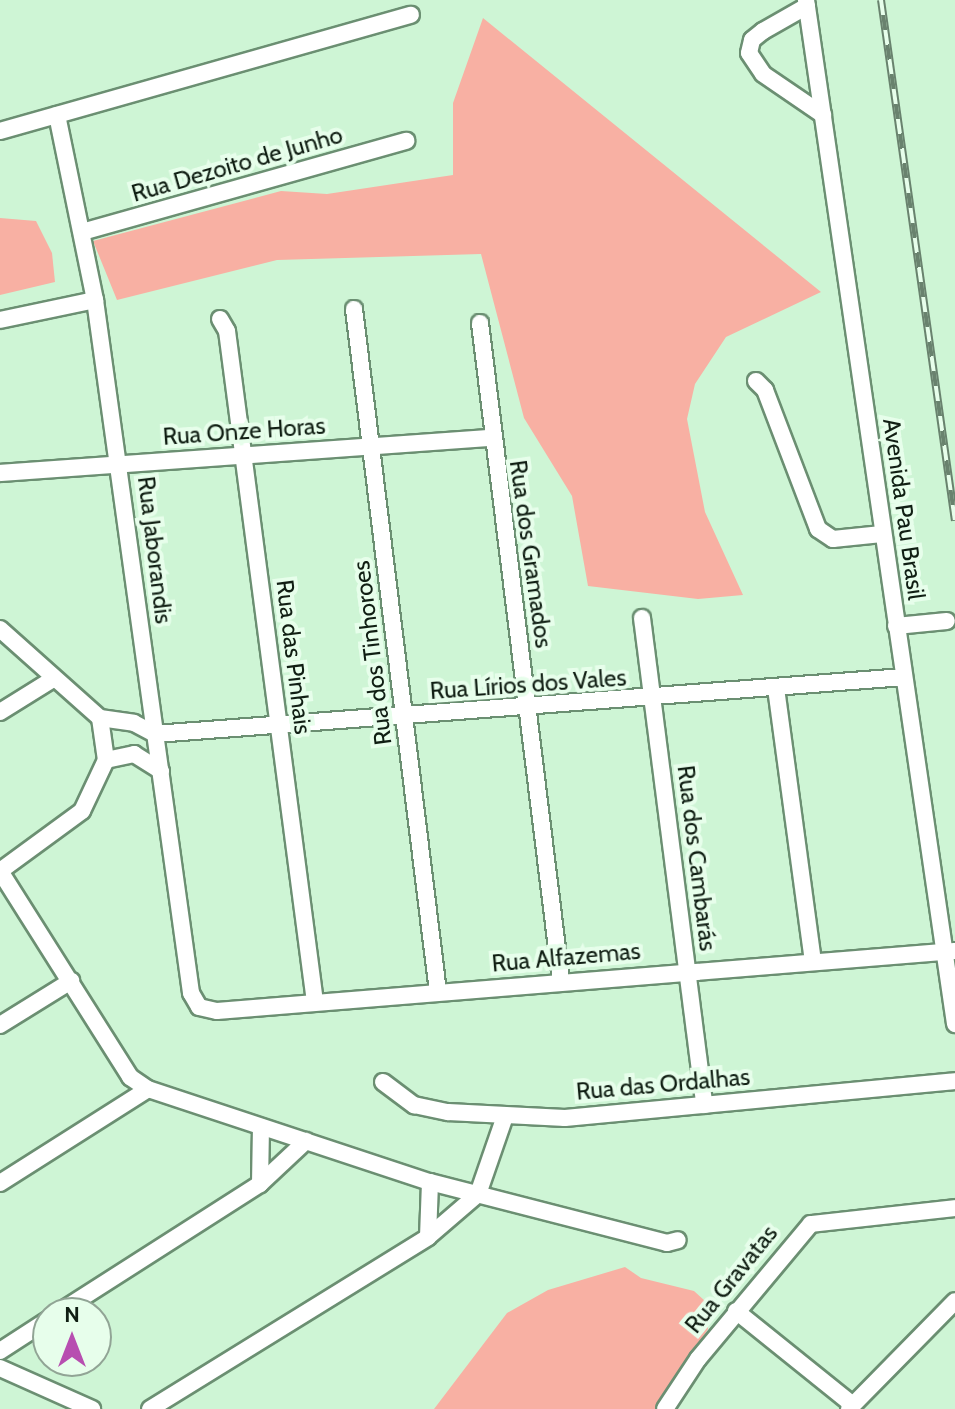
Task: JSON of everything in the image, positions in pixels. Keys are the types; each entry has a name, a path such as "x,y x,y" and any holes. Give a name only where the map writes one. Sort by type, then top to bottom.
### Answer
{"street":[{"path":"806,3 763,31 749,53 763,74 823,115"},
{"name":"Avenida Pau Brasil","path":"806,3 882,534 950,950 955,1024"},
{"path":"0,131 411,15"},
{"name":"Rua Jaborandis","path":"57,115 95,300 191,993"},
{"name":"Rua Dezoito de Junho","path":"82,232 406,141"},
{"path":"0,320 95,300"},
{"name":"Rua dos Tinhoroes","path":"354,309 438,992"},
{"name":"Rua das Pinhais","path":"220,319 227,331 315,1002"},
{"name":"Rua dos Gramados","path":"480,323 491,438 561,981"},
{"path":"756,381 765,390 818,529 833,539 882,534"},
{"name":"Rua Onze Horas","path":"0,473 491,438"},
{"name":"Rua dos Cambarás","path":"642,618 704,1105"},
{"path":"896,626 947,621"},
{"path":"0,629 100,718 134,723 155,734"},
{"name":"Rua Lírios dos Vales","path":"155,734 527,709 904,677"},
{"path":"0,712 53,679"},
{"path":"776,688 813,960"},
{"path":"100,718 106,760 82,811 0,871 115,1056 148,1089 430,1182 667,1243 678,1240"},
{"path":"106,760 134,754 161,771"},
{"name":"Rua Alfazemas","path":"191,993 199,1007 217,1011 950,950"},
{"path":"0,1025 71,981"},
{"name":"Rua das Ordalhas","path":"383,1082 414,1105 505,1116 565,1118 955,1081"},
{"path":"0,1183 148,1089"},
{"path":"150,1409 428,1237 478,1194 505,1116"},
{"path":"260,1184 261,1127"},
{"path":"83,1297 260,1184 306,1141"},
{"path":"428,1237 430,1182"},
{"name":"Rua Gravatas","path":"665,1409 736,1311 811,1224 955,1208"},
{"path":"736,1311 851,1407 955,1301"},
{"path":"0,1351 32,1330"},
{"path":"0,1368 92,1409"}],"shaded area":[{"path":"483,18 821,292 726,337 695,384 687,419 705,512 743,595 698,599 588,586 572,496 524,418 481,254 277,260 117,300 93,241 281,191 327,194 453,175 453,103"},
{"path":"0,218 36,221 52,253 55,282 0,295"},
{"path":"625,1267 641,1278 694,1291 705,1301 708,1329 657,1409 434,1409 507,1313 548,1290"}],"railway":[{"path":"881,0 955,521"}]}
